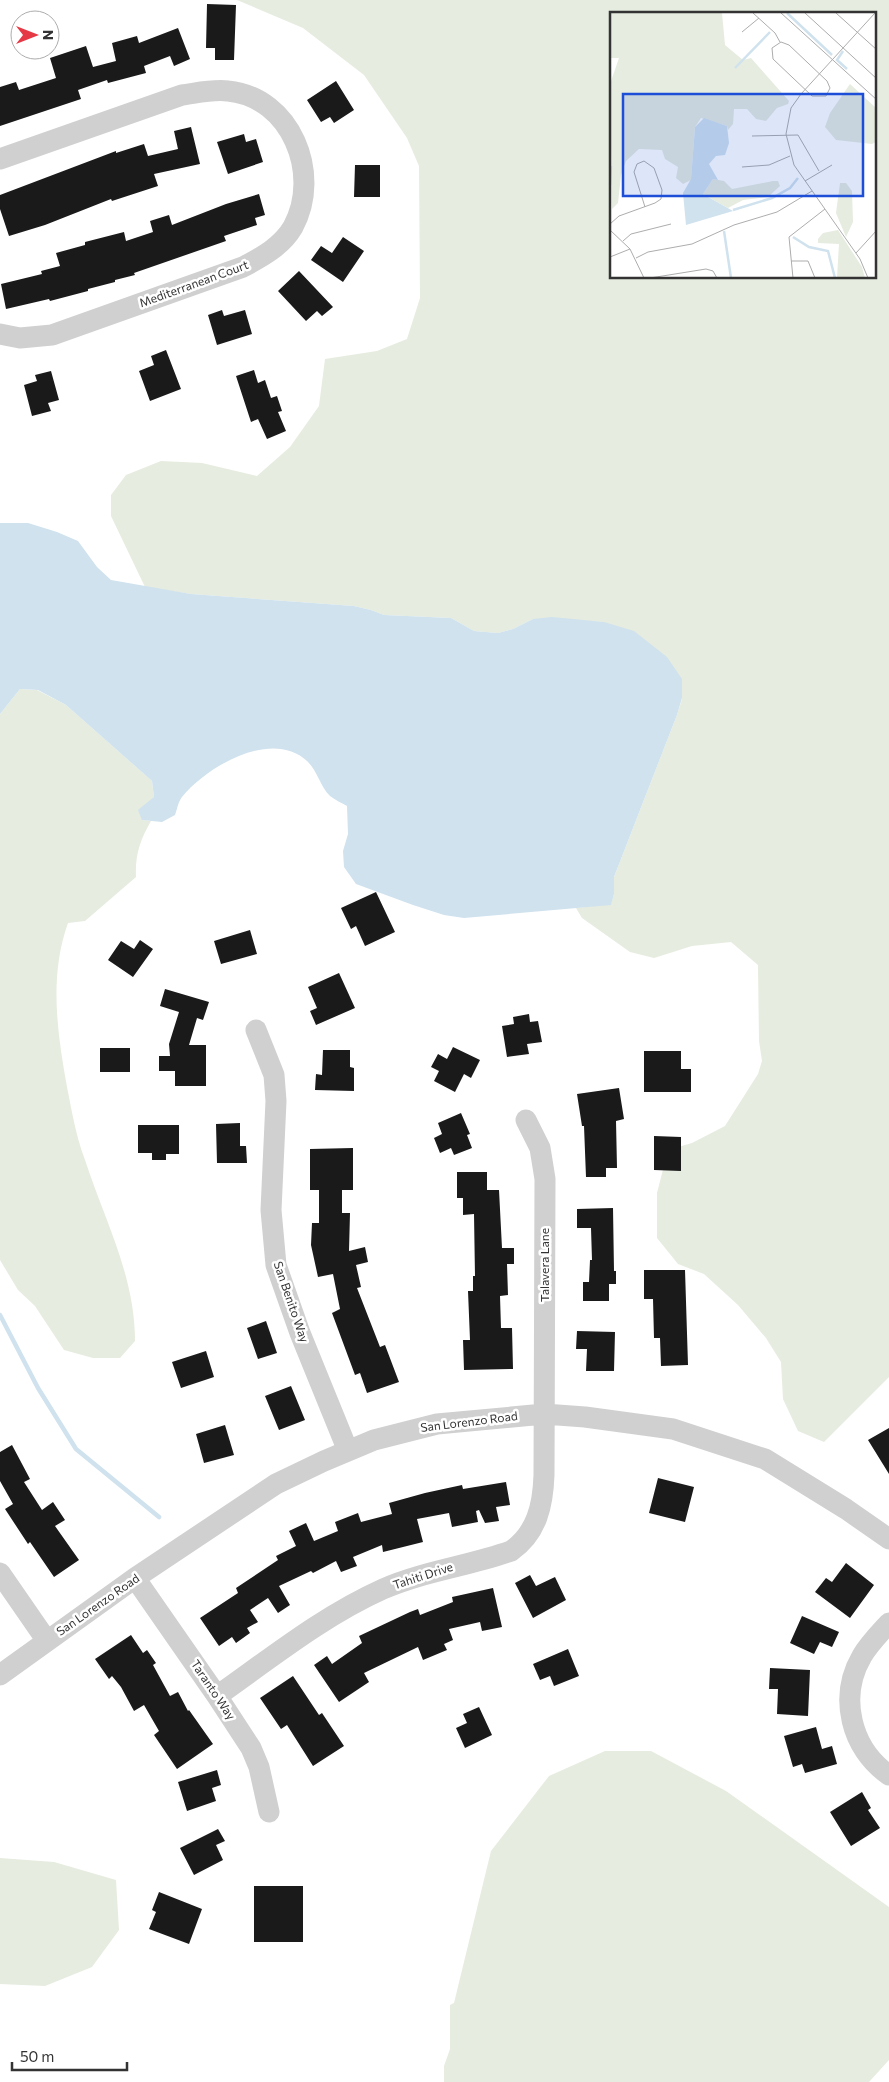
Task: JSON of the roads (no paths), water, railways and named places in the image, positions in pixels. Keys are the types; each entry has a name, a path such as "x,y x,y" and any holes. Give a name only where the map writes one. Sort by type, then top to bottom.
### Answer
{"street":[{"name":"Mediterranean Court","path":"0,159 182,95 208,91 229,91 263,104 280,118 293,136 302,159 305,180 301,205 293,227 279,244 265,255 243,267 52,335 20,338 0,334"},
{"name":"San Benito Way","path":"256,1030 274,1075 276,1101 272,1210 276,1264 300,1334 348,1450"},
{"name":"Talavera Lane","path":"526,1120 540,1148 545,1179 544,1414"},
{"name":"San Lorenzo Road","path":"0,1675 135,1578 253,1498 299,1472 348,1450 374,1440 437,1424 544,1414 585,1416 673,1429 765,1459 846,1509 889,1539"},
{"name":"Tahiti Drive","path":"218,1696 327,1619 366,1597 403,1582 450,1567 503,1554 517,1547 533,1526 543,1501 544,1414"},
{"path":"0,1573 47,1641"},
{"name":"Taranto Way","path":"135,1578 218,1696 256,1757 269,1812"},
{"path":"889,1623 861,1657 853,1682 850,1712 854,1731 864,1752 889,1776"}],"water":[{"path":"0,523 28,523 78,541 97,567 111,580 191,594 354,606 384,615 451,618 474,631 498,633 513,629 533,619 552,617 604,622 634,631 667,657 682,679 682,698 614,877 614,894 611,905 464,918 444,915 356,884 344,867 343,851 348,834 347,806 330,796 307,761 293,752 276,748 240,755 207,774 182,797 175,815 162,822 142,820 138,810 154,797 152,781 66,705 38,690 20,689 0,714"}],"waterway":[{"path":"0,1315 38,1388 76,1449 159,1517"}]}
